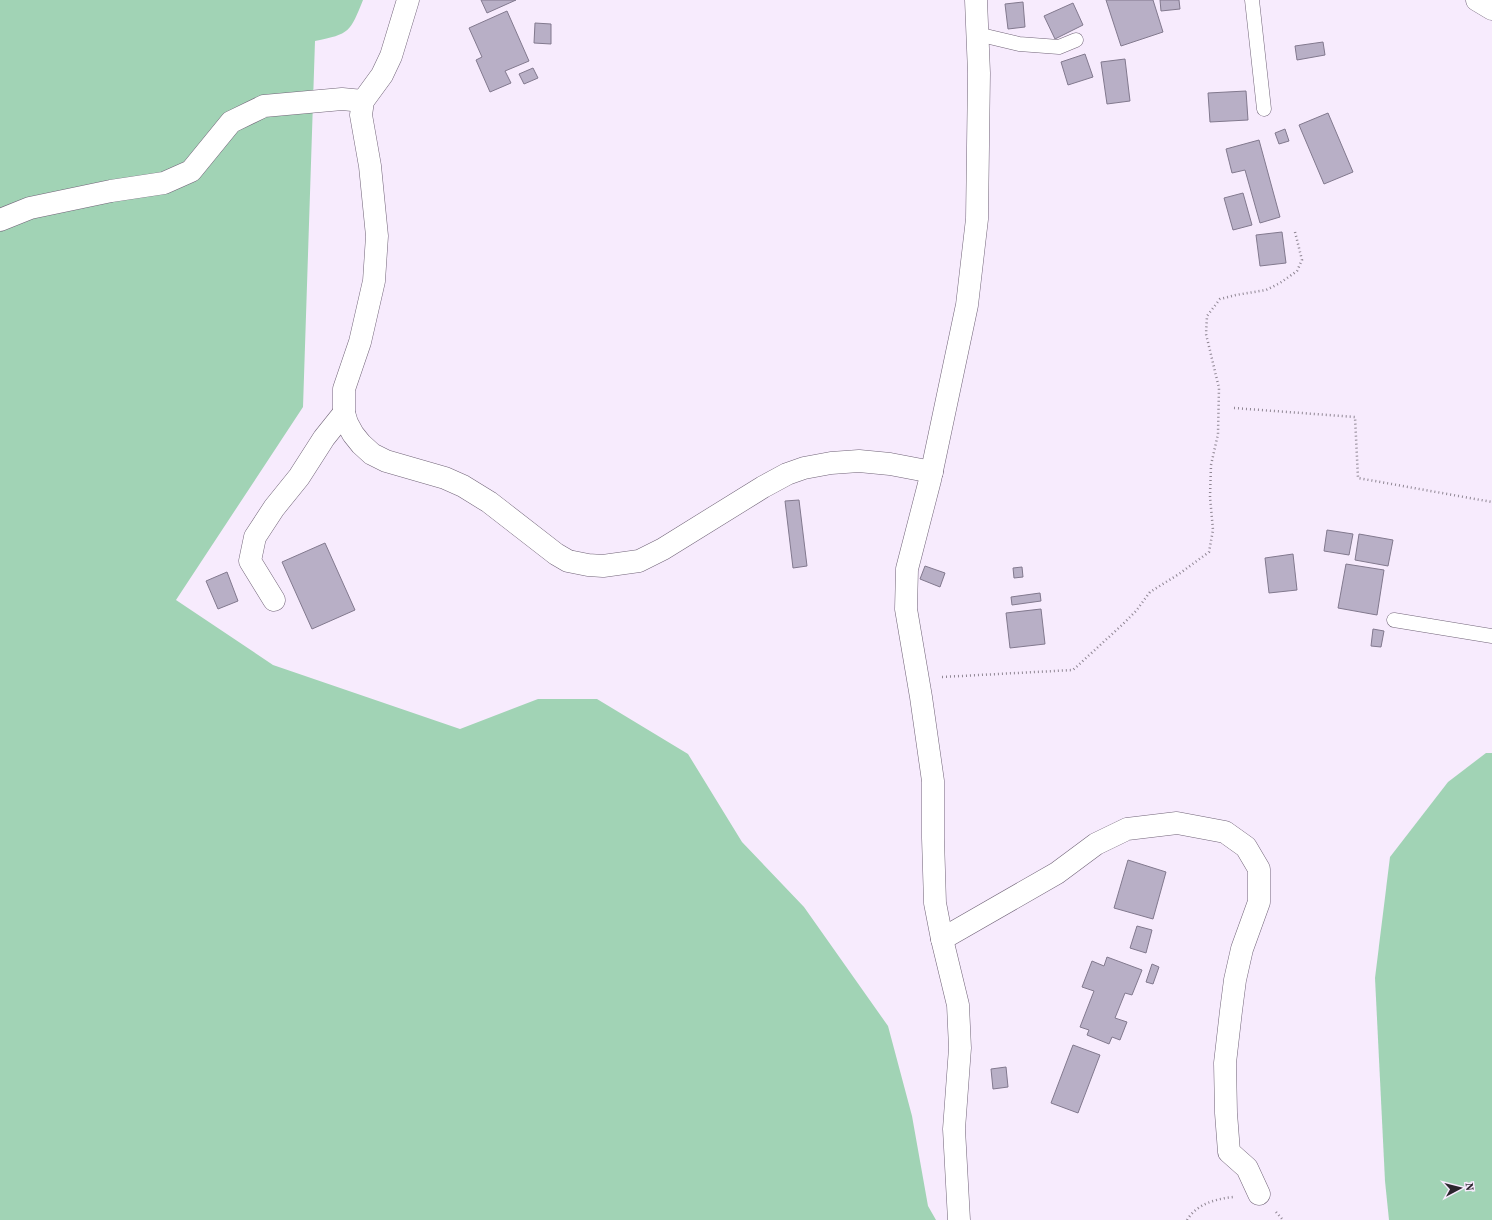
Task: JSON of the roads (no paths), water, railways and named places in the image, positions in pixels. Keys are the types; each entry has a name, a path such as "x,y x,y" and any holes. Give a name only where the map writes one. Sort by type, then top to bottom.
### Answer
{"street":[{"path":"408,0 391,56 382,75 363,101 361,115 370,166 377,236 374,281 360,342 344,389 344,413 347,424 353,434 372,454 386,461 445,478 462,486 489,502 556,554 568,561 588,565 619,564 639,561 663,549 763,487 787,474 804,468 831,462 859,461 890,464 932,472"},
{"path":"959,1220 954,1129 960,1048 958,1005 935,903 933,838 934,781 906,609 907,569 932,472 967,305 977,219 979,73 976,0"},
{"path":"1477,0 1492,9"},
{"path":"0,220 30,208 111,191 164,183 191,170 231,122 264,106 342,99 363,101"},
{"path":"274,600 250,561 255,537 274,508 299,477 324,438 344,413"},
{"path":"942,939 1057,873 1096,844 1127,829 1177,823 1225,832 1246,847 1259,869 1259,902 1242,949 1235,980 1225,1064 1226,1113 1229,1152 1246,1168 1259,1194"}],"lane":[{"path":"1252,0 1264,108"},
{"path":"977,34 1019,44 1059,47 1076,40"},
{"path":"1394,620 1492,636"}]}
